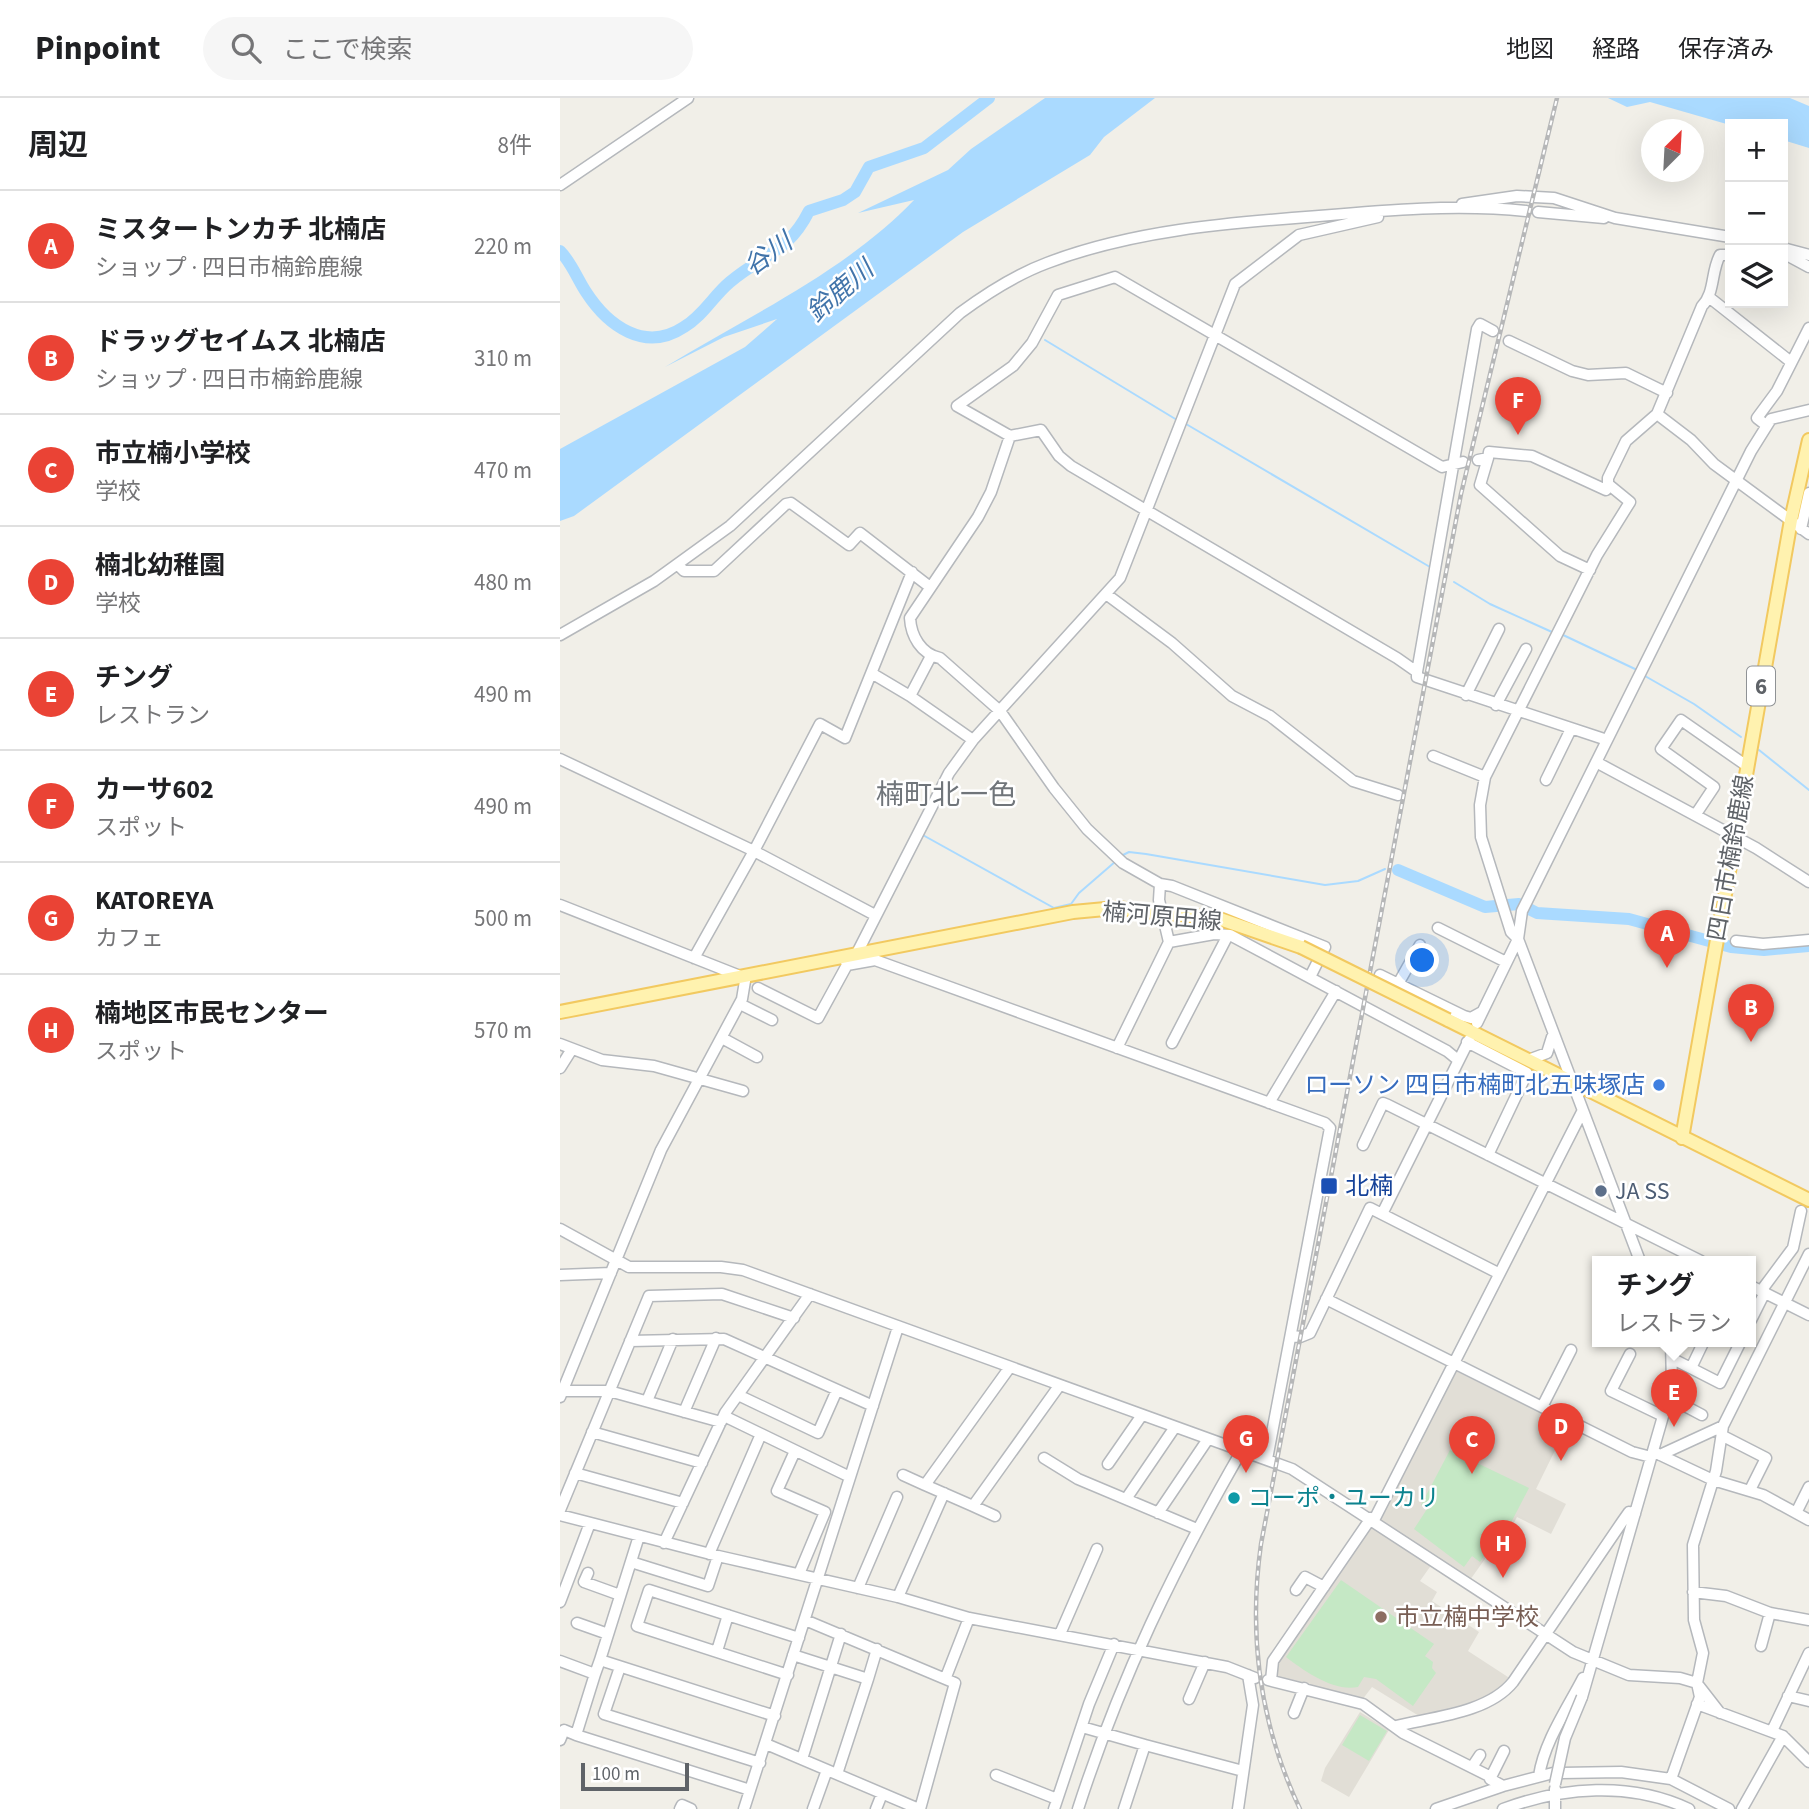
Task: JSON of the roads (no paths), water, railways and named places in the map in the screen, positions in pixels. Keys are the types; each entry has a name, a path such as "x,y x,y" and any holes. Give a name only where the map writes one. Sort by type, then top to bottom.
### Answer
{"main road":[{"name":"四日市楠鈴鹿線","path":"1682,1138 1747,766 1800,528 1809,440"},
{"name":"楠河原田線","path":"560,1012 849,958 1073,912 1116,908 1161,912 1220,919 1301,947 1682,1138"},
{"path":"1682,1138 1805,1206"}],"street":[{"path":"560,185 688,98"},
{"path":"1455,208 1464,203 1517,195 1554,198 1615,218"},
{"path":"560,635 678,565 730,526 960,313 1017,276 1086,250 1153,236 1288,218 1455,208 1526,211"},
{"path":"758,988 818,1018 949,773 973,740 1106,594 1124,569 1235,284 1291,240 1318,228 1378,217 1388,211"},
{"path":"1538,212 1615,218 1725,236"},
{"path":"1788,252 1809,255"},
{"path":"1788,254 1809,267"},
{"path":"1590,570 1560,556 1480,485 1483,459 1489,452 1532,456 1606,490 1608,478 1626,441 1657,414 1702,306 1710,298 1712,273 1718,258 1725,255"},
{"path":"1417,672 1071,466 1059,456 1041,430 1010,436 957,406 1013,366 1032,343 1058,295 1115,277 1442,467 1459,463"},
{"path":"1710,298 1791,362"},
{"path":"1493,331 1479,324 1477,329 1459,463 1417,677 1606,740"},
{"path":"1766,425 1757,418 1777,391 1809,328"},
{"path":"1509,341 1573,371 1588,375 1626,373 1667,393"},
{"path":"1477,1023 1518,939 1524,907 1735,480 1766,425 1776,416 1809,410"},
{"path":"1657,414 1735,480 1800,528 1809,493"},
{"path":"1010,436 991,492 978,517 910,618 911,634 931,656 940,659 1000,711 1063,800 1118,858 1160,884 1172,886 1325,947 1310,977"},
{"path":"1608,484 1630,502 1590,570 1485,777 1479,828 1511,932 1518,939 1552,1035 1638,1256"},
{"path":"678,565 684,571 714,571 786,503 791,503 849,545 860,533 930,587"},
{"path":"694,958 820,724 845,738 912,572"},
{"path":"1106,594 1134,612 1232,696 1270,716 1353,781 1398,795"},
{"path":"897,613 910,618"},
{"path":"1466,695 1499,629"},
{"path":"1496,705 1526,649"},
{"path":"910,696 931,656"},
{"path":"873,674 973,740"},
{"path":"1696,814 1714,787 1661,749 1681,720 1747,766"},
{"path":"1546,780 1571,729"},
{"path":"1433,756 1485,777"},
{"path":"560,759 754,851 875,915"},
{"path":"1595,762 1696,814 1809,882"},
{"path":"1117,1048 1169,942 1161,912 1160,884"},
{"path":"560,905 611,928 743,976 747,987 661,1150 561,1393 609,1391 684,1412 722,1419 761,1434 850,1478"},
{"path":"1438,928 1506,962"},
{"path":"1169,942 1228,935 1447,1051 1458,1060"},
{"path":"1172,1043 1228,935"},
{"path":"1736,941 1763,944 1809,940"},
{"path":"1398,984 1420,945"},
{"path":"849,958 875,960 1325,1123 1330,1128 1268,1459"},
{"path":"1380,975 1464,1016 1471,1018 1482,1012"},
{"path":"1269,1103 1336,991"},
{"path":"740,1004 772,1020"},
{"path":"1528,1060 1547,1053 1552,1035"},
{"path":"722,1038 757,1057"},
{"path":"1382,1214 1468,1041 1527,1073 1488,1155"},
{"path":"560,1044 602,1060 653,1066 743,1091"},
{"path":"560,1068 572,1049"},
{"path":"1363,1146 1383,1104 1691,1256"},
{"path":"1503,1786 1491,1777 1424,1744 1363,1704 1269,1680 1273,1661 1372,1519 1455,1363 1498,1273 1582,1112"},
{"path":"1756,1308 1763,1292 1795,1243 1805,1206"},
{"path":"1293,1336 1300,1337 1310,1333 1370,1209 1498,1273"},
{"path":"560,1229 629,1267 735,1268 1268,1459 1303,1474 1573,1652 1629,1675 1680,1678 1698,1685 1720,1714"},
{"path":"1671,1779 1698,1704 1703,1653 1695,1631 1693,1545 1713,1480 1723,1431 1809,1254"},
{"path":"560,1275 611,1273"},
{"path":"1756,1288 1809,1315"},
{"path":"794,1318 722,1294 649,1296 560,1513 664,1543 898,1597 969,1618 1059,1634 1136,1653 1205,1662 1252,1676 1253,1705 1238,1809"},
{"path":"664,1543 722,1419 810,1294"},
{"path":"1326,1299 1632,1452 1654,1455 1713,1480 1751,1490 1809,1520"},
{"path":"744,1809 898,1327"},
{"path":"630,1341 716,1338 873,1406"},
{"path":"684,1412 716,1338"},
{"path":"647,1401 673,1339"},
{"path":"1554,1801 1556,1776 1565,1738 1589,1676 1654,1455 1668,1397 1673,1359 1672,1347"},
{"path":"1691,1368 1701,1347"},
{"path":"1673,1359 1720,1383 1738,1347"},
{"path":"1542,1407 1571,1350"},
{"path":"1630,1354 1611,1391 1663,1416"},
{"path":"925,1485 1010,1367"},
{"path":"973,1506 1059,1385"},
{"path":"738,1395 818,1433 837,1390"},
{"path":"1668,1397 1702,1415"},
{"path":"1108,1464 1142,1415"},
{"path":"1126,1499 1175,1427"},
{"path":"1654,1455 1723,1431"},
{"path":"1723,1431 1766,1458 1751,1490"},
{"path":"592,1432 702,1462"},
{"path":"631,1562 708,1586 714,1555 761,1434"},
{"path":"1158,1513 1208,1438"},
{"path":"1078,1809 1103,1734 1136,1653 1197,1529 1242,1450"},
{"path":"794,1451 776,1491 825,1512 799,1574"},
{"path":"1044,1458 1078,1479 1197,1529"},
{"path":"575,1473 683,1503"},
{"path":"902,1475 995,1516"},
{"path":"1796,1513 1809,1487"},
{"path":"898,1597 944,1493"},
{"path":"858,1588 897,1497"},
{"path":"1396,1726 1491,1701 1508,1688 1629,1512 1635,1514"},
{"path":"560,1602 590,1523"},
{"path":"576,1735 639,1536"},
{"path":"1059,1634 1097,1549"},
{"path":"588,1573 584,1582 620,1595"},
{"path":"1296,1590 1305,1577 1324,1587"},
{"path":"788,1675 637,1626 649,1590 799,1638"},
{"path":"1693,1592 1726,1596 1770,1613 1809,1620"},
{"path":"1761,1646 1770,1613"},
{"path":"717,1651 728,1615"},
{"path":"946,1677 969,1618"},
{"path":"766,1744 920,1809 955,1683 805,1620"},
{"path":"577,1623 608,1634"},
{"path":"802,1759 841,1634"},
{"path":"813,1809 832,1772 868,1679 877,1648"},
{"path":"996,1775 1055,1804 1113,1648"},
{"path":"1772,1731 1809,1653"},
{"path":"793,1655 868,1679"},
{"path":"600,1660 775,1716"},
{"path":"560,1661 595,1674"},
{"path":"1189,1699 1205,1662"},
{"path":"620,1667 604,1714 760,1763"},
{"path":"1539,1776 1541,1763 1556,1729 1584,1675 1589,1676"},
{"path":"1294,1713 1304,1688"},
{"path":"1788,1696 1809,1701"},
{"path":"1698,1704 1783,1736 1809,1762"},
{"path":"1082,1727 1243,1771"},
{"path":"560,1740 564,1730 750,1790"},
{"path":"1742,1809 1783,1736"},
{"path":"1124,1809 1145,1745"},
{"path":"1491,1777 1504,1751"},
{"path":"1472,1767 1480,1755"},
{"path":"1436,1809 1539,1776 1621,1772 1671,1779 1729,1809"},
{"path":"1503,1809 1606,1790 1658,1797 1689,1809"},
{"path":"876,1809 882,1794"},
{"path":"680,1809 682,1805 691,1809"}],"water":[{"name":"鈴鹿川","path":"1045,98 1155,98 1104,137 1090,155 963,232 574,516 560,521 560,449 745,347 777,319 724,337 665,367 827,271 887,226 914,200 858,213 948,170 971,149"},
{"path":"1608,98 1790,98 1809,106 1809,148 1788,142 1788,119 1725,119 1725,124 1650,102 1627,107"}],"waterway":[{"name":"谷川","path":"560,251 595,304 616,325 642,336 669,334 691,322 730,282 783,245 801,225 809,211 843,200 855,192 869,167 924,148 989,98"},
{"path":"1045,340 1177,420"},
{"path":"1186,424 1430,567"},
{"path":"1454,582 1490,604 1552,632"},
{"path":"1561,634 1635,669"},
{"path":"1645,676 1694,704 1741,737"},
{"path":"1759,750 1809,790"},
{"path":"921,834 1054,908 1071,904 1079,893 1116,861"},
{"path":"1123,855 1129,852 1146,854 1325,885 1358,881 1385,869"},
{"path":"1398,870 1485,907 1519,904 1537,913 1629,919 1731,947 1764,950 1809,946"}],"railway":[{"path":"1300,1809 1275,1745 1261,1680 1256,1612 1261,1544 1461,494 1557,98"}],"place":[{"name":"カーサ602","path":"1518,435"},
{"name":"ミスタートンカチ 北楠店","path":"1667,968"},
{"name":"ドラッグセイムス 北楠店","path":"1751,1042"},
{"name":"ローソン 四日市楠町北五味塚店","path":"1659,1085"},
{"name":"北楠","path":"1329,1186"},
{"name":"JA SS","path":"1601,1191"},
{"name":"チング","path":"1674,1427"},
{"name":"楠北幼稚園","path":"1561,1461"},
{"name":"KATOREYA","path":"1246,1473"},
{"name":"市立楠小学校","path":"1472,1474"},
{"name":"コーポ・ユーカリ","path":"1234,1498"},
{"name":"楠地区市民センター","path":"1503,1578"},
{"name":"市立楠中学校","path":"1381,1617"}],"district":[{"name":"楠町北一色","path":"946,795"}]}
